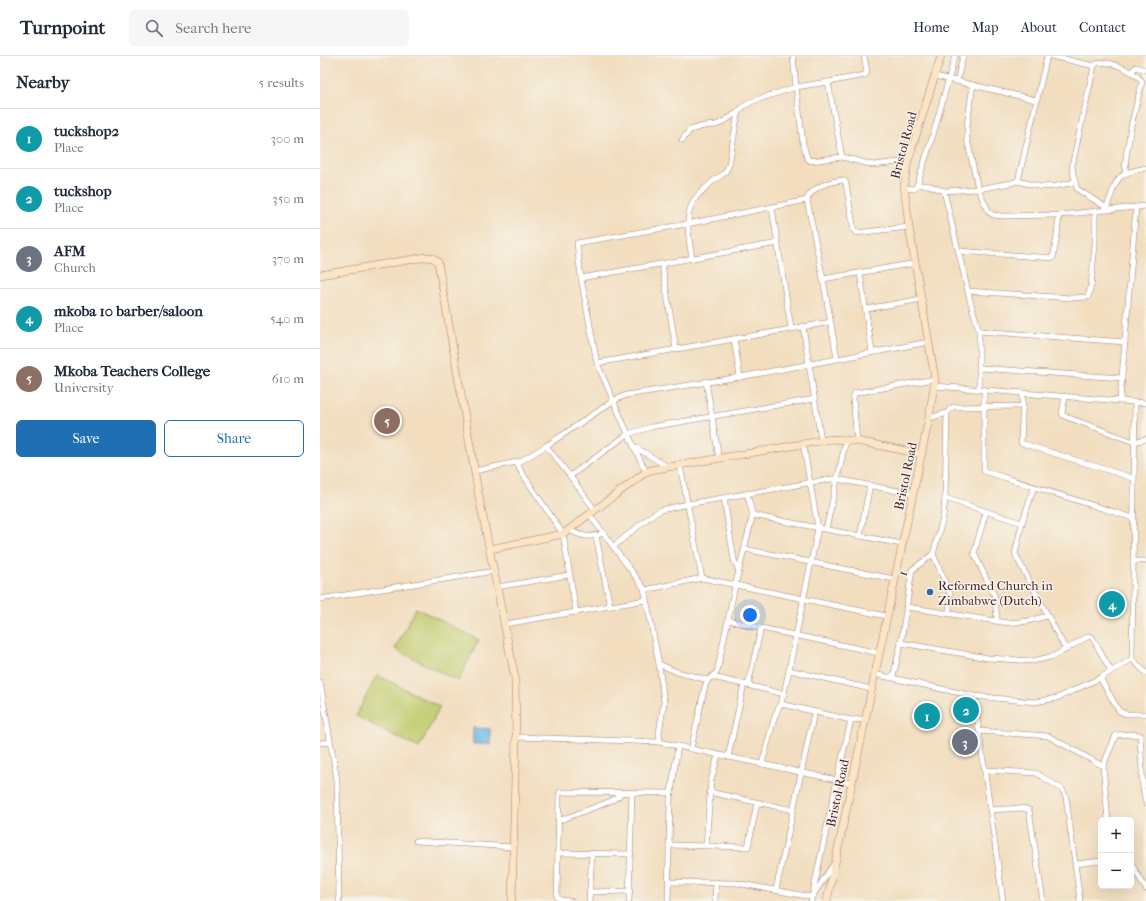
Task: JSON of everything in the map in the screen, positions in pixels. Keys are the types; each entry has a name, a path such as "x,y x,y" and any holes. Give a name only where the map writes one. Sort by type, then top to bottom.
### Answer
{"street":[{"path":"793,56 803,144 807,158 811,160 842,157 873,164 908,161"},
{"path":"682,140 690,130 704,126 716,125 726,120 753,101 796,87 866,75 867,72 864,56"},
{"name":"Bristol Road","path":"827,901 886,616 922,454 935,382 909,227 904,180 908,161 941,56"},
{"path":"904,188 914,189 917,185 932,142 955,56"},
{"path":"956,81 963,56"},
{"path":"1018,181 1047,56"},
{"path":"1051,56 1094,66"},
{"path":"1106,208 1081,192 1076,186 1072,173 1073,160 1094,66 1096,61 1102,59 1119,63 1133,70 1142,82 1130,126 1126,157 1126,173"},
{"path":"1133,70 1136,68 1146,70"},
{"path":"935,76 1036,100"},
{"path":"828,82 842,157"},
{"path":"973,85 967,125 967,139 978,189 989,212 993,215 1059,215 1095,211 1106,208 1146,206"},
{"path":"692,259 688,212 697,196 715,179 722,176 726,172 730,160 738,112"},
{"path":"1106,208 1117,180 1126,173 1146,168"},
{"path":"837,358 807,200 808,196 814,190 843,180 846,184 854,231 856,233 909,227"},
{"path":"917,185 928,185 944,191 978,189 1018,181 1042,187 1075,182"},
{"path":"944,191 979,331 980,368 984,407 983,470 1133,518"},
{"path":"646,472 597,363 576,244 578,242 688,224 807,200"},
{"path":"1120,401 1136,207"},
{"path":"772,208 791,328"},
{"path":"968,291 1071,298 1088,297 1091,286 1095,244 1095,211"},
{"path":"958,251 1053,258 1059,215"},
{"path":"581,278 778,243"},
{"path":"320,275 426,257 436,260 515,678 516,737 512,901"},
{"path":"823,280 916,263"},
{"path":"662,264 676,349"},
{"path":"860,273 872,352"},
{"path":"866,309 922,299"},
{"path":"597,363 831,322"},
{"path":"803,326 821,440"},
{"path":"979,331 1125,342"},
{"path":"734,339 740,377"},
{"path":"475,470 516,462 546,446 613,401 632,394 706,381 740,377 809,363 929,342"},
{"path":"980,368 1122,378"},
{"path":"706,381 719,458"},
{"path":"857,441 853,398 855,393 935,382 982,389 1146,403"},
{"path":"1023,393 1021,443 1133,478"},
{"path":"1064,397 1062,413 1064,416 1134,442 1146,439"},
{"path":"570,476 628,434 651,427 814,399"},
{"path":"1135,402 1132,659 1146,673"},
{"path":"929,418 947,413 954,407 1022,406"},
{"path":"947,413 943,522 933,554 950,593 949,613"},
{"path":"490,549 566,532 646,472 821,440 857,441 922,454"},
{"path":"826,529 846,440"},
{"path":"762,764 774,719 784,694 818,528 803,443"},
{"path":"546,446 570,476 604,533 640,580 645,590 659,664 664,702 659,733 660,742"},
{"path":"634,446 668,468"},
{"path":"516,462 522,473 566,532 569,576 576,612"},
{"path":"680,465 702,578"},
{"path":"614,546 655,512 688,504 810,482 837,479 913,494"},
{"path":"860,536 870,485"},
{"path":"1034,487 1022,523 1015,554 1066,650"},
{"path":"691,749 705,686 710,678 717,672 735,586 745,550 752,515 747,494"},
{"path":"724,498 734,560 739,571"},
{"path":"945,498 1022,523"},
{"path":"986,512 974,553 995,597 997,621"},
{"path":"752,515 902,544"},
{"path":"566,532 582,536 596,536 604,533"},
{"path":"596,536 610,606"},
{"path":"745,550 894,579"},
{"name":"1","path":"893,678 901,643 912,570 933,554"},
{"path":"1133,561 1146,561"},
{"path":"320,599 494,571"},
{"path":"498,587 569,576"},
{"path":"645,590 702,578 886,616"},
{"path":"505,624 646,600"},
{"path":"906,607 1008,623 1021,622 1047,616"},
{"path":"728,620 879,653"},
{"path":"728,757 761,628"},
{"path":"901,643 992,658 1033,661 1054,656 1091,636 1111,671"},
{"path":"874,674 974,696 1035,702 1057,698 1100,678 1132,659"},
{"path":"659,664 677,672 746,684 784,694"},
{"path":"789,670 871,689"},
{"path":"1100,678 1119,711 1126,714 1146,714"},
{"path":"320,682 337,788 340,901"},
{"path":"974,696 1003,901"},
{"path":"781,704 814,713 851,720 865,719"},
{"path":"776,890 814,713"},
{"path":"811,899 851,720"},
{"path":"980,731 1048,736 1103,766"},
{"path":"1108,817 1103,766 1116,735 1140,735 1143,789 1146,803"},
{"path":"516,737 660,742 851,783"},
{"path":"320,743 330,742"},
{"path":"668,901 671,794 678,746"},
{"path":"706,845 709,792 711,778 718,755"},
{"path":"984,770 1036,773 1062,788 1066,796 1080,901"},
{"path":"571,901 560,900 557,897 557,853 560,792 632,792 671,794"},
{"path":"558,821 611,801 619,796 621,792"},
{"path":"629,901 632,792"},
{"path":"709,792 793,810"},
{"path":"669,845 748,847 757,803"},
{"path":"990,810 1022,808 1029,811 1043,901"},
{"path":"416,841 513,847"},
{"path":"557,853 631,854"},
{"path":"588,901 590,892 592,853"},
{"path":"1076,864 1098,861"},
{"path":"811,899 835,863"},
{"path":"1134,868 1146,889"},
{"path":"668,882 736,883 776,890 811,899"},
{"path":"715,901 716,882"},
{"path":"590,892 630,892"}],"green space":[{"path":"416,608 479,640 458,681 395,649"},
{"path":"377,675 440,707 419,748 356,716"}],"water":[{"path":"473,728 490,729 490,744 473,744"}],"place":[{"name":"Mkoba Teachers College","path":"387,421"},
{"name":"Reformed Church in Zimbabwe (Dutch)","path":"930,592"},
{"name":"mkoba 10 barber/saloon","path":"1112,604"},
{"name":"tuckshop","path":"966,710"},
{"name":"tuckshop2","path":"927,716"},
{"name":"AFM","path":"965,742"}]}
